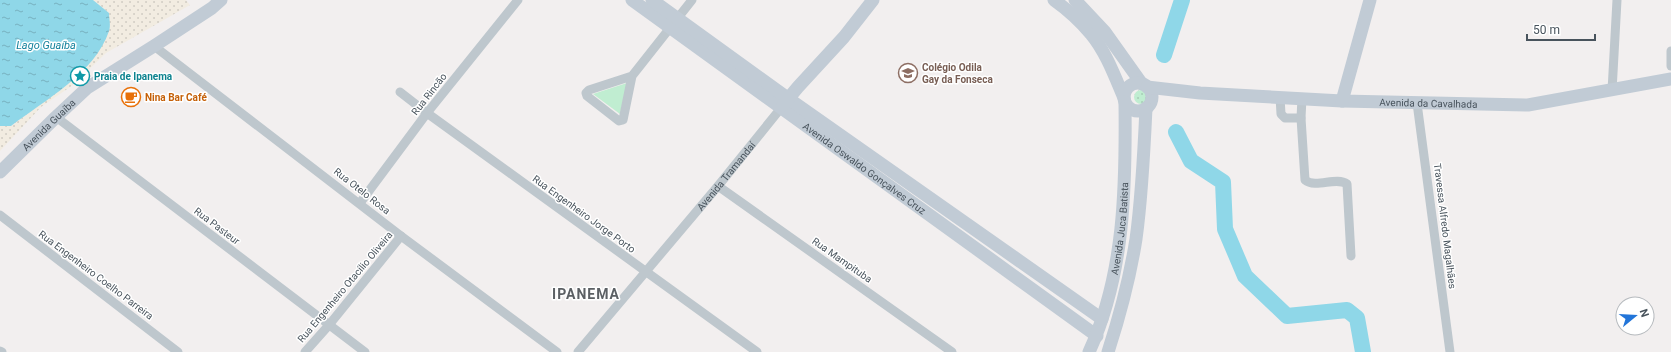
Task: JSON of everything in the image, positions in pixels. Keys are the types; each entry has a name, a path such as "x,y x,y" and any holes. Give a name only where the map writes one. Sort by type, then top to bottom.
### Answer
{"street":[{"name":"Avenida Guaíba","path":"0,172 88,88 212,8 221,0"},
{"name":"Rua Rincão","path":"360,203 427,113 518,0"},
{"name":"Avenida Oswaldo Gonçalves Cruz","path":"632,0 675,23 785,104 888,184 1097,336"},
{"name":"Avenida Oswaldo Gonçalves Cruz","path":"652,0 675,23"},
{"path":"632,76 589,90 586,93 587,96 619,121 622,121 624,119 632,76 692,0"},
{"name":"Avenida Tramandaí","path":"578,352 718,186 798,87 844,38 873,0"},
{"path":"1054,0 1073,15 1092,35 1108,62 1124,100 1131,109 1142,110 1148,106 1150,92 1105,32 1077,1"},
{"path":"1342,101 1370,0"},
{"path":"1612,91 1616,0"},
{"name":"Rua Otelo Rosa","path":"154,46 401,236 557,352"},
{"path":"1671,51 1671,66"},
{"name":"Avenida da Cavalhada","path":"1145,86 1184,91 1342,101 1528,105 1612,91 1671,79"},
{"path":"1124,100 1125,92 1132,84 1145,86"},
{"name":"Avenida da Cavalhada","path":"1148,106 1184,91"},
{"name":"Rua Engenheiro Jorge Porto","path":"400,92 757,352"},
{"path":"1280,97 1282,116 1285,118 1301,118"},
{"path":"1302,98 1301,118 1305,180 1310,183 1342,182 1347,184 1350,256"},
{"name":"Avenida Juca Batista","path":"1089,352 1097,336 1108,300 1122,221 1125,166 1124,100"},
{"name":"Travessa Alfredo Magalhães","path":"1417,103 1450,352"},
{"name":"Avenida Oswaldo Gonçalves Cruz","path":"785,104 896,173 1102,319"},
{"name":"Avenida Juca Batista","path":"1108,352 1121,311 1136,240 1142,187 1148,106"},
{"name":"Rua Pasteur","path":"56,117 365,352"},
{"path":"888,184 896,173"},
{"name":"Rua Mampituba","path":"718,186 952,352"},
{"name":"Rua Engenheiro Coelho Parreira","path":"0,215 178,352"},
{"name":"Rua Engenheiro Otacílio Oliveira","path":"305,352 329,325 401,236"},
{"path":"984,253 992,241"}],"green space":[{"path":"627,83 620,114 593,94"},
{"path":"1138,90 1144,90 1148,94 1148,100 1144,104 1138,104 1134,100 1134,94"}],"sand":[{"name":"Praia de Ipanema","path":"93,0 186,0 190,5 106,53 73,85 41,107 0,151 0,126 11,126 81,73 109,13"}],"water":[{"name":"Lago Guaíba","path":"0,0 93,0 109,13 110,24 110,29 102,46 93,60 81,73 53,96 11,126 0,126"}],"waterway":[{"path":"1164,55 1182,0"},
{"path":"1176,132 1191,161 1223,182 1225,229 1245,276 1287,316 1347,310 1357,318 1363,352"}],"place":[{"name":"Colégio Odila Gay da Fonseca","path":"908,73"},
{"name":"Praia de Ipanema","path":"80,76"},
{"name":"Nina Bar Café","path":"131,97"}],"district":[{"name":"IPANEMA","path":"586,294"}]}
